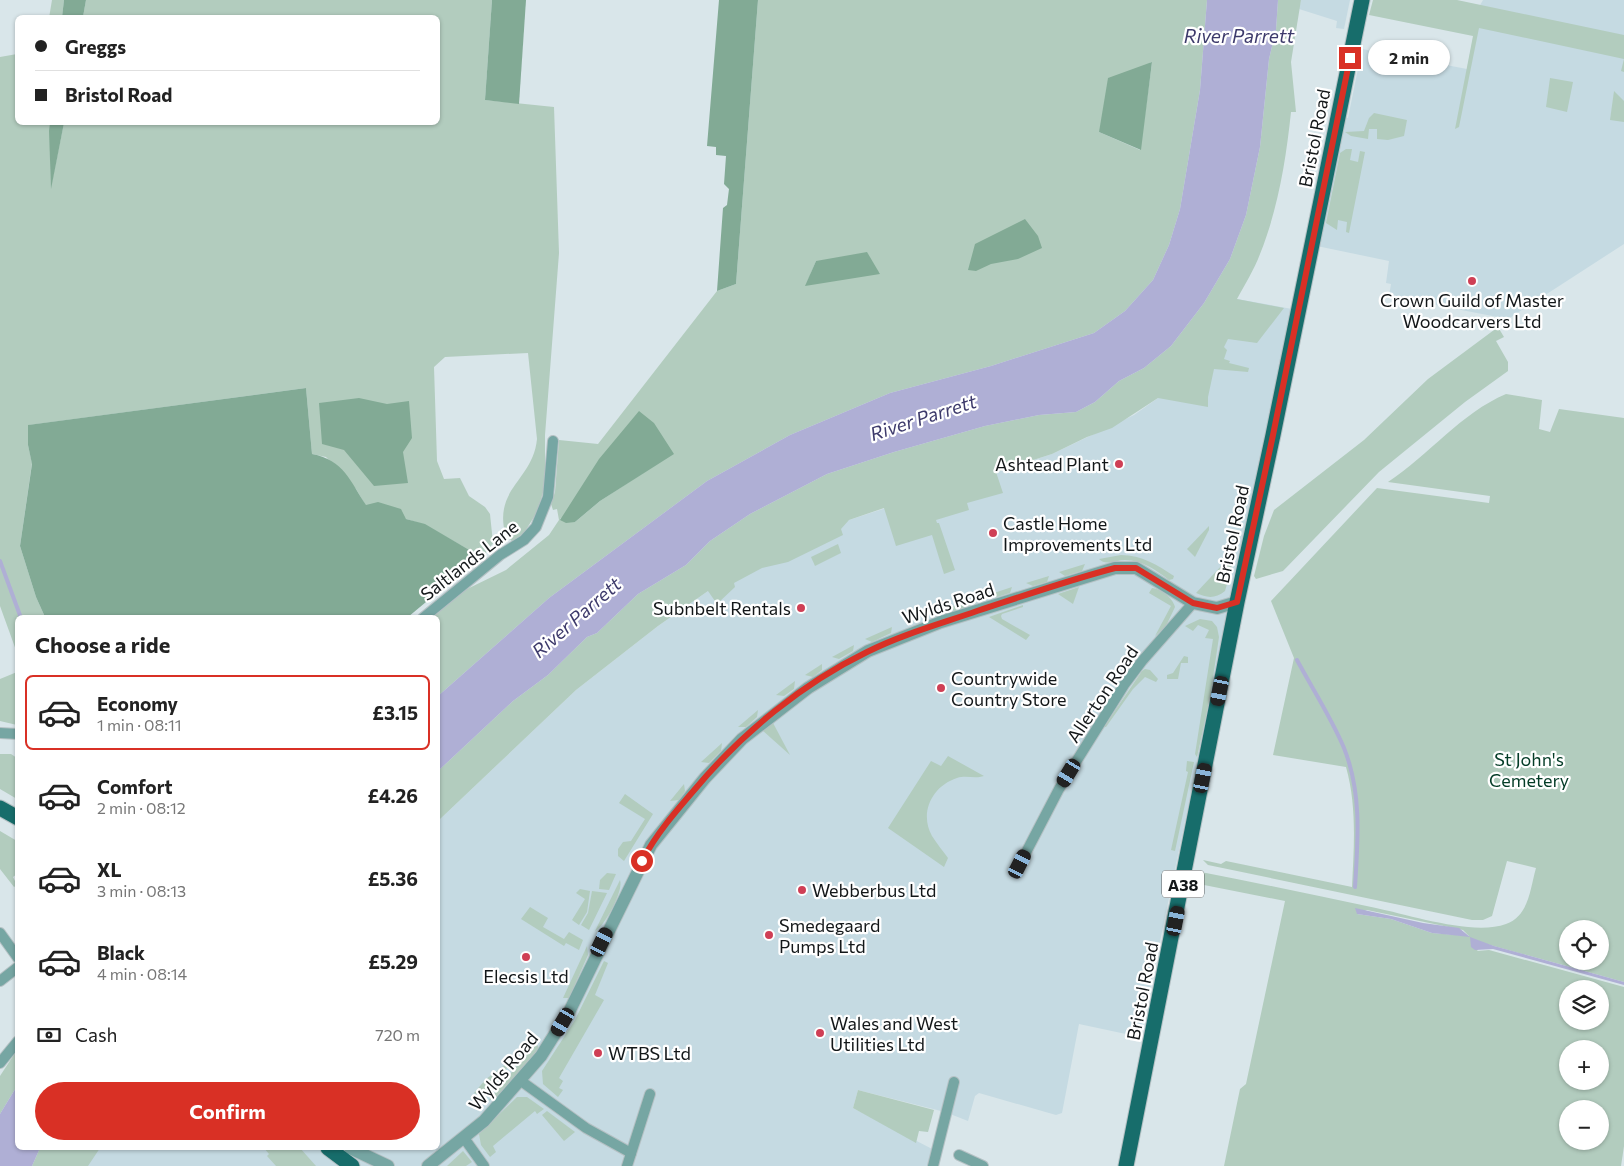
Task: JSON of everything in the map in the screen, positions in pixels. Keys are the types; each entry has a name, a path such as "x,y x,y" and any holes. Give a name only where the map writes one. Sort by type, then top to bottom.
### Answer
{"main road":[{"name":"Bristol Road","path":"1126,1166 1237,602 1362,0"},
{"path":"0,808 15,816"},
{"path":"329,1150 334,1166"},
{"path":"331,1150 352,1166"}],"street":[{"name":"Saltlands Lane","path":"428,615 500,555 524,540 536,527 548,496 553,441"},
{"name":"Wylds Road","path":"428,1166 464,1138 521,1081 541,1056 570,1010 602,942 655,839 722,759 759,725 802,692 855,658 906,634 1115,568 1136,568 1193,603 1217,608 1237,602"},
{"name":"Allerton Road","path":"1020,864 1059,789 1124,685 1142,661 1193,603"},
{"path":"0,733 15,734"},
{"path":"0,933 15,954"},
{"path":"0,981 15,969"},
{"path":"0,1063 15,1045"},
{"path":"521,1081 586,1128 631,1153"},
{"path":"933,1166 954,1082"},
{"path":"627,1166 650,1094"},
{"path":"464,1138 484,1166"},
{"path":"354,1150 388,1166"},
{"path":"959,1155 983,1166"}],"shaded area":[{"path":"1301,0 1350,0 1344,29 1336,28 1337,21 1299,9"},
{"path":"1483,0 1624,0 1624,244 1508,319 1389,296 1391,284 1386,283 1389,261 1312,245 1337,117 1348,118 1362,49 1467,69 1479,7"},
{"path":"1237,299 1292,309 1140,1037 1079,1024 1062,1113 1056,1115 979,1093 975,1096 968,1121 945,1112 858,1090 853,1108 936,1151 933,1166 77,1166 89,1150 440,1150 440,819 576,690 658,626 708,591 849,520 1052,454 1134,415 1158,398"}],"green space":[{"path":"52,0 64,0 62,15 50,15"},
{"path":"64,0 86,0 83,15 62,15"},
{"path":"86,0 492,0 485,100 554,107 559,253 545,435 545,486 537,512 519,538 512,541 506,537 503,520 504,507 534,453 537,439 528,353 445,357 434,367 437,461 444,479 460,478 469,496 485,507 490,514 493,543 485,554 471,551 425,525 366,506 356,489 326,457 312,454 306,388 29,425 28,445 32,463 20,546 36,597 44,615 15,615 15,647 0,606 0,57 15,54 15,125 50,125 51,186 64,125 440,125 440,15 83,15"},
{"path":"492,0 526,0 519,104 485,100"},
{"path":"719,0 758,0 736,284 717,291 723,208 727,205 729,189 724,184 726,156 716,155 716,147 707,146"},
{"path":"758,0 1207,0 1200,90 1180,209 1169,245 1153,280 1125,311 1094,333 991,366 890,393 790,435 707,481 549,598 440,694 440,615 434,615 461,592 506,570 549,535 559,520 557,509 553,510 551,504 555,492 559,440 598,444 717,291 736,284","holes":["1152,63 1140,150 1099,132","816,261 880,273 806,285","674,453 600,501 575,522 560,519"]},
{"path":"1278,0 1301,0 1291,62 1296,112 1291,112 1287,148 1272,220 1255,266 1237,299 1284,308 1257,343 1228,339 1224,347 1227,350 1224,359 1230,361 1229,363 1249,368 1248,372 1214,369 1208,397 1208,407 1158,398 1112,428 1087,437 1052,454 996,472 1003,493 967,503 969,510 936,520 939,523 955,570 944,574 932,535 896,546 884,508 849,520 841,529 843,535 788,562 762,568 734,583 735,587 717,604 708,591 658,626 576,690 440,819 440,769 513,701 548,675 587,637 597,633 638,594 686,565 710,541 750,514 827,474 894,452 985,426 1039,415 1076,412 1095,402 1119,381 1144,368 1171,346 1204,303 1230,259 1246,215 1260,147 1269,59 1276,30"},
{"path":"1373,0 1457,0 1624,35 1624,59 1479,28 1459,127 1455,129 1473,36 1369,15"},
{"path":"1624,59 1624,72 1621,71"},
{"path":"1152,62 1141,150 1099,132 1108,78"},
{"path":"1550,78 1573,82 1567,112 1546,107"},
{"path":"1614,91 1624,101 1624,122 1610,120"},
{"path":"1374,113 1407,120 1404,136 1388,140 1377,139 1377,129 1369,129 1368,139 1351,136 1345,132 1364,131 1369,118"},
{"path":"50,125 64,125 51,189"},
{"path":"1346,149 1352,149 1350,160 1358,162 1360,151 1365,152 1349,233 1346,232 1347,222 1338,220 1337,230 1326,223 1340,153"},
{"path":"1025,219 1038,236 1042,248 1018,259 991,264 976,271 968,270 975,244"},
{"path":"867,252 880,274 805,286 816,261"},
{"path":"1498,327 1504,337 1496,341 1508,362 1508,371 1465,402 1379,472 1283,571 1256,579 1254,576 1264,536 1274,510 1364,440 1428,379"},
{"path":"306,388 312,454 332,461 339,466 366,505 378,502 401,509 406,519 425,524 471,551 468,567 410,615 44,615 36,597 20,546 32,464 28,445 28,425"},
{"name":"St John's Cemetery","path":"1506,394 1542,400 1539,429 1550,432 1559,409 1624,418 1624,982 1581,970 1609,970 1609,920 1559,920 1559,964 1483,943 1477,951 1489,950 1598,980 1559,980 1559,1030 1609,1030 1609,983 1624,987 1624,1146 1621,1166 1224,1166 1240,1089 1246,1084 1285,901 1194,883 1197,873 1201,872 1245,881 1441,923 1477,928 1506,924 1514,920 1520,915 1530,893 1536,868 1507,861 1492,916 1483,920 1472,920 1208,865 1203,860 1221,864 1226,861 1352,887 1353,811 1346,767 1273,755 1294,658 1271,601 1377,488 1489,503 1490,496 1388,482 1474,412","holes":["1367,910 1463,930 1469,936 1432,933 1391,919 1357,914"]},
{"path":"359,398 387,404 409,401 412,438 403,452 408,483 374,486 344,450 322,444 319,403"},
{"path":"639,411 654,423 674,454 600,501 575,522 566,523 560,520 599,459"},
{"path":"1209,526 1209,530 1195,557 1187,549"},
{"path":"838,544 841,553 815,566 811,557"},
{"path":"1237,549 1225,591 1211,597 1196,593"},
{"path":"1129,555 1149,561 1174,576 1173,579 1169,580 1154,569 1131,560 1104,562 1099,559"},
{"path":"1085,564 1082,571 1065,576 1059,572"},
{"path":"1049,576 1047,582 1033,586 1026,583"},
{"path":"1012,587 1010,593 997,597 991,594"},
{"path":"1079,587 1073,604 1058,594"},
{"path":"1152,588 1166,594 1172,600 1175,607 1166,626 1155,636 1171,606 1149,593"},
{"path":"979,598 975,604 955,611 947,608"},
{"path":"1023,605 1023,607 1001,616 1002,619 1030,635 1026,640 989,617"},
{"path":"1200,619 1212,621 1217,627 1219,637 1210,698 1197,757 1195,754 1213,639 1205,638 1209,630 1198,625 1193,631 1185,626"},
{"path":"892,627 891,633 872,642 865,639"},
{"path":"854,645 853,651 839,659 832,657"},
{"path":"1184,656 1188,657 1188,663 1181,663 1178,679 1167,679 1167,675 1173,673"},
{"path":"822,664 822,670 813,677 805,675"},
{"path":"1145,669 1150,670 1158,679 1156,682 1145,677 1133,689 1106,727 1104,727 1142,671"},
{"path":"15,673 15,725 0,721 0,679"},
{"path":"795,681 794,689 784,696 776,695"},
{"path":"758,710 757,717 746,727 738,727"},
{"path":"772,721 790,755 762,730"},
{"path":"722,743 721,751 709,763 701,762"},
{"path":"0,754 11,754 15,757 15,798 0,789"},
{"path":"948,756 984,776 960,777 948,782 941,787 930,801 927,818 928,827 932,836 948,858 944,867 888,828 931,761 941,766"},
{"path":"1187,761 1194,762 1175,851 1171,850 1188,772 1186,771"},
{"path":"684,784 685,791 679,800 670,801"},
{"path":"625,794 653,814 624,861 618,856 618,849 623,842 631,841 645,819 619,803"},
{"path":"0,831 15,840 15,876 13,877 15,886 0,869"},
{"path":"607,873 616,874 609,890 599,889 600,880"},
{"path":"620,880 619,891 613,907 604,922 595,931"},
{"path":"580,889 590,891 587,912 579,925 572,920 585,899 576,893"},
{"path":"592,891 607,893 589,930 581,925 588,913"},
{"path":"530,907 548,918 543,927 564,939 569,932 583,940 579,950 566,943 564,946 521,919"},
{"path":"587,946 588,955 569,998 563,998"},
{"path":"604,961 608,963 595,995 604,1000 559,1078 563,1081 559,1088 563,1090 558,1097 543,1084 542,1071 575,1020"},
{"path":"536,1043 539,1048 516,1078 502,1093 488,1101"},
{"path":"15,1053 15,1089 0,1114 0,1076"},
{"path":"517,1056 487,1092 479,1095 474,1093 486,1079"},
{"path":"858,1090 934,1110 928,1132 919,1131 916,1143 853,1108"},
{"path":"517,1097 527,1097 544,1109 537,1114 535,1111 493,1146 496,1152 490,1157 481,1145 479,1134"},
{"path":"547,1111 575,1132 564,1141 542,1115"},
{"path":"39,1150 99,1150 88,1166 32,1166"},
{"path":"266,1150 302,1150 316,1166 276,1166 267,1156 269,1154"},
{"path":"463,1151 472,1162 466,1166 447,1166"}],"water":[{"name":"River Parrett","path":"1207,0 1278,0 1276,30 1269,59 1260,147 1246,215 1230,259 1204,303 1171,346 1144,368 1119,381 1095,402 1076,412 1039,415 985,426 894,452 827,474 750,514 710,541 686,565 638,594 597,633 587,637 548,675 513,701 440,769 440,694 549,598 707,481 790,435 890,393 991,366 1094,333 1125,311 1153,280 1169,245 1180,209 1200,90"},
{"path":"1355,908 1423,923 1459,928 1470,937 1432,933 1391,919 1357,914"},
{"path":"1470,937 1494,946 1559,964 1559,967 1493,949 1475,950 1471,947"},
{"path":"1569,970 1581,970 1624,982 1624,985"},
{"path":"15,1089 15,1150 39,1150 32,1166 0,1166 0,1114"}],"waterway":[{"path":"0,561 20,615"},
{"path":"1297,660 1334,726 1350,765 1354,782 1357,817 1355,887"}],"place":[{"name":"Crown Guild of Master Woodcarvers Ltd","path":"1472,281"},
{"name":"Ashtead Plant","path":"1119,464"},
{"name":"Castle Home Improvements Ltd","path":"993,533"},
{"name":"Subnbelt Rentals","path":"801,608"},
{"name":"Countrywide Country Store","path":"941,688"},
{"name":"Webberbus Ltd","path":"802,890"},
{"name":"Smedegaard Pumps Ltd","path":"769,935"},
{"name":"Elecsis Ltd","path":"526,957"},
{"name":"Wales and West Utilities Ltd","path":"820,1033"},
{"name":"WTBS Ltd","path":"598,1053"}],"route":[{"path":"642,861 651,845 676,811 742,739 796,696 833,671 868,651 906,634 1058,585 1115,568 1125,567 1136,568 1193,603 1217,608 1237,602 1350,58"}]}
